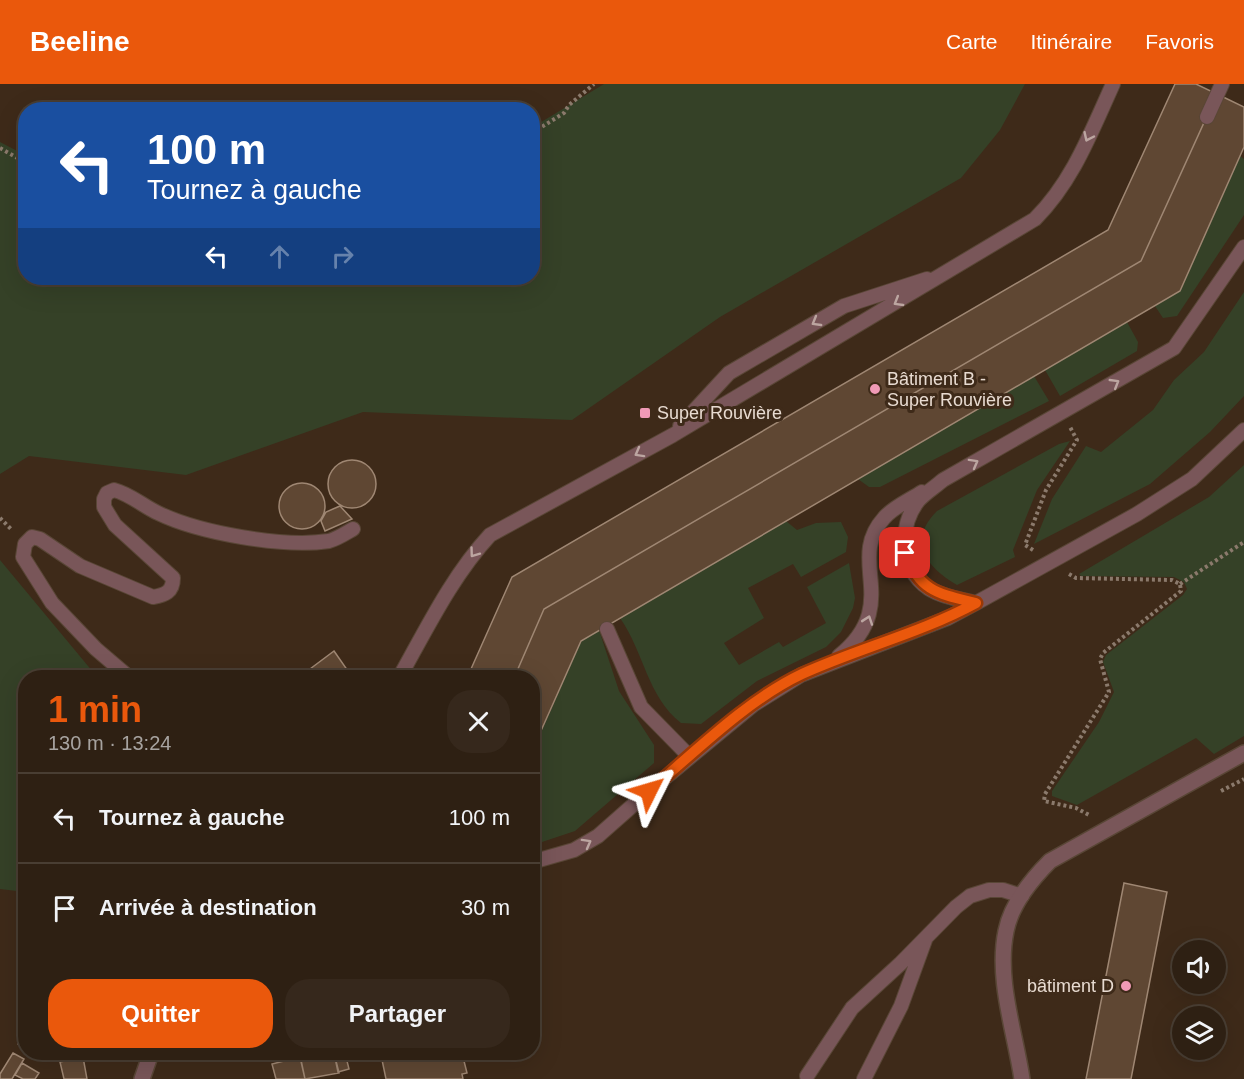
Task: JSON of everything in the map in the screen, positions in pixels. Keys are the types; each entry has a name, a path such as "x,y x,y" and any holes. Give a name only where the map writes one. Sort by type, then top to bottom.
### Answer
{"street":[{"path":"1023,1079 1004,972 1006,930 1034,877 1050,861 1244,753"},
{"path":"142,1079 149,1060"}],"lane":[{"path":"404,670 476,549 490,535 673,435 1035,219 1055,200 1073,172 1113,84"},
{"path":"1207,117 1224,86"},
{"path":"831,663 849,648 866,628 873,591 869,549 884,518 943,480 1174,348 1244,247"},
{"path":"673,435 729,373 856,300 949,272"},
{"path":"540,860 574,850 598,836 753,705 801,675 948,618 1137,514 1192,480 1244,430"},
{"path":"943,480 919,501 909,518 905,553 913,572 926,587 940,594 976,603"},
{"path":"121,670 96,649 52,603 23,557 25,544 32,537 40,538 80,566 153,597 169,592 173,586 173,578 108,516 104,499 107,493 114,490 166,516 236,536 275,542 312,542 332,540 353,529"},
{"path":"607,629 641,707 690,757"},
{"path":"807,1076 852,1008 900,964 928,933 970,896 989,890 1003,890 1022,896"},
{"path":"864,1079 901,1006 928,933"}],"path":[{"path":"540,128 564,113 569,105 594,84"},
{"path":"0,148 18,158"},
{"path":"1025,544 1046,490 1077,440"},
{"path":"1180,584 1244,542"},
{"path":"1076,578 1173,580 1180,584"},
{"path":"1076,808 1044,801 1045,794 1108,692 1100,659 1103,652 1172,599 1181,591 1180,584"}],"green space":[{"path":"604,84 1025,84 1000,130 961,178 720,317 572,420 363,412 186,475 29,456 0,474 0,142 18,151 18,285 540,285 540,123"},
{"path":"1240,156 1244,159 1244,215 1177,316 1163,318 1155,306 1180,291"},
{"path":"1244,292 1244,396 1210,432 1150,484 1034,544 1052,499 1086,446 1101,452 1153,410 1174,380 1204,352"},
{"path":"1127,322 1138,342 1137,351 1060,396 1045,370"},
{"path":"1034,376 1049,401 880,487 869,487 858,479"},
{"path":"1070,441 1037,490 1013,550 1015,557 957,585 929,562 924,553 923,533 937,511 1059,444"},
{"path":"1244,465 1244,736 1214,754 1196,738 1077,805 1052,796 1052,791 1099,722 1114,692 1103,662 1106,655 1183,595 1187,589 1184,582 1174,577 1081,576 1079,574 1209,497"},
{"path":"786,521 797,530 816,523 841,522 848,537 846,552 801,577 793,564 748,588 764,618 724,643 739,665 779,642 783,647 826,623 807,587 849,563 855,598 853,608 841,632 826,647 757,681 701,724 681,723 660,700 620,618"},
{"path":"0,560 91,670 18,670 18,891 0,889"},
{"path":"599,630 619,691 654,745 654,763 575,831 540,843 540,735 581,641"}],"building":[{"name":"Bâtiment B - Super Rouvière","path":"1175,84 1196,84 1217,94 1141,261 544,609 517,670 471,670 512,577 1108,230"},
{"path":"1217,94 1244,107 1244,147 1180,291 581,641 540,733 540,670 517,670 544,609 1141,261"},
{"path":"352,460 369,467 376,484 369,501 352,508 335,501 328,484 335,467"},
{"path":"307,483 319,489 324,497 324,515 319,523 311,528 297,529 289,526 282,519 279,501 282,493 289,486"},
{"path":"340,506 352,519 325,531 321,521 326,512"},
{"path":"334,651 347,670 309,670"},
{"name":"bâtiment D","path":"1124,883 1167,892 1131,1079 1086,1079"},
{"path":"13,1053 18,1056 18,1060 23,1060 12,1079 0,1079 0,1074"},
{"path":"84,1060 87,1079 64,1079 60,1062"},
{"path":"301,1060 336,1060 339,1073 305,1079"},
{"path":"301,1060 305,1079 276,1079 272,1064"},
{"path":"335,1060 347,1060 349,1069 338,1072"},
{"path":"382,1060 464,1060 467,1073 462,1074 463,1079 386,1079"},
{"path":"22,1063 39,1073 35,1079 23,1079 15,1075"}],"place":[{"name":"Bâtiment B - Super Rouvière","path":"875,389"},
{"name":"Super Rouvière","path":"645,413"},
{"name":"bâtiment D","path":"1126,986"}],"route":[{"path":"649,791 753,705 801,675 948,618 976,603 940,594 926,587 913,572 905,553"}]}
